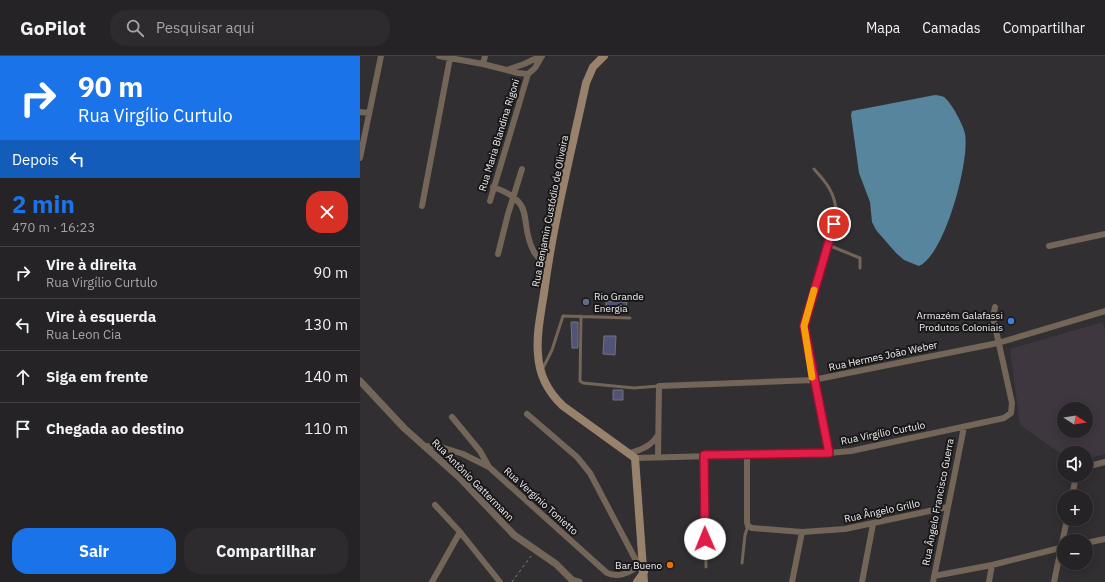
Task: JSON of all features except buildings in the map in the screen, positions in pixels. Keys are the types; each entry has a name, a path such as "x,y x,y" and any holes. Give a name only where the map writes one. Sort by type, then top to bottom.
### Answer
{"main road":[{"name":"Rua Benjamin Custódio de Oliveira","path":"604,56 593,67 586,83 547,266 537,342 541,371 549,390 563,406 633,455"},
{"path":"633,455 641,570 644,582"},
{"path":"637,582 641,570"}],"street":[{"path":"360,158 381,56"},
{"path":"439,56 528,74"},
{"path":"483,64 485,56"},
{"name":"Rua Maria Blandina Rigoni","path":"507,70 541,56"},
{"name":"Rua Maria Blandina Rigoni","path":"490,201 528,74 535,68 541,56"},
{"path":"422,206 450,58"},
{"path":"360,112 369,114"},
{"path":"498,254 522,169"},
{"path":"493,187 513,197 522,208 526,217 530,243 533,250 547,266"},
{"path":"1050,246 1105,234"},
{"path":"995,307 993,317 998,343"},
{"name":"Rua Hermes João Weber","path":"659,386 813,380 998,343 1105,311"},
{"path":"804,326 813,380 829,453"},
{"name":"Rua Virgílio Curtulo","path":"633,455 747,455 850,451 1004,418 1011,412 1012,403 998,343"},
{"name":"Rua Antônio Gattermann","path":"360,381 404,428 461,480 514,535 556,564 575,581"},
{"path":"658,456 659,386"},
{"path":"527,414 577,457 590,473 641,570"},
{"path":"452,417 480,451 489,467"},
{"name":"Rua Ângelo Francisco Guerra","path":"933,579 964,427"},
{"path":"633,455 652,443 658,435"},
{"name":"Rua Vergínio Tonietto","path":"424,446 442,447 489,467 607,573 614,576 641,570"},
{"path":"747,455 748,526"},
{"path":"1093,465 1105,462"},
{"path":"435,506 460,532 500,582"},
{"name":"Rua Ângelo Grillo","path":"748,526 752,528 802,532 845,529 948,507"},
{"path":"862,582 873,524"},
{"path":"432,582 460,532"},
{"path":"792,582 802,532"},
{"path":"1093,542 1105,539"},
{"path":"933,579 1057,549"},
{"path":"989,582 992,565"},
{"path":"1054,582 1057,570"}],"lane":[{"path":"804,326 836,213 835,199 827,184 814,169"},
{"path":"828,245 860,258 860,268"},
{"path":"541,371 552,350 563,316 630,318"},
{"path":"581,316 580,381 583,383 623,387 659,386"},
{"path":"704,455 706,567"},
{"path":"742,563 744,535 748,526"}],"path":[{"path":"512,582 536,549"}],"shaded area":[{"path":"1103,322 1105,330 1105,454 1093,457 1093,446 1057,446 1057,451 1020,425 1010,349"}],"water":[{"path":"935,95 944,97 947,100 960,120 965,134 966,147 964,164 954,206 938,244 929,258 919,266 904,260 896,253 876,230 872,222 870,202 859,173 851,115 852,111"}],"slow traffic":[{"path":"812,377 804,326 814,290"}],"place":[{"name":"Rio Grande Energia","path":"586,302"},
{"name":"Armazém Galafassi Produtos Coloniais","path":"1011,321"},
{"name":"Bar Bueno","path":"670,565"}],"route":[{"path":"705,539 704,455 829,453 813,380 804,326 834,224"}]}
